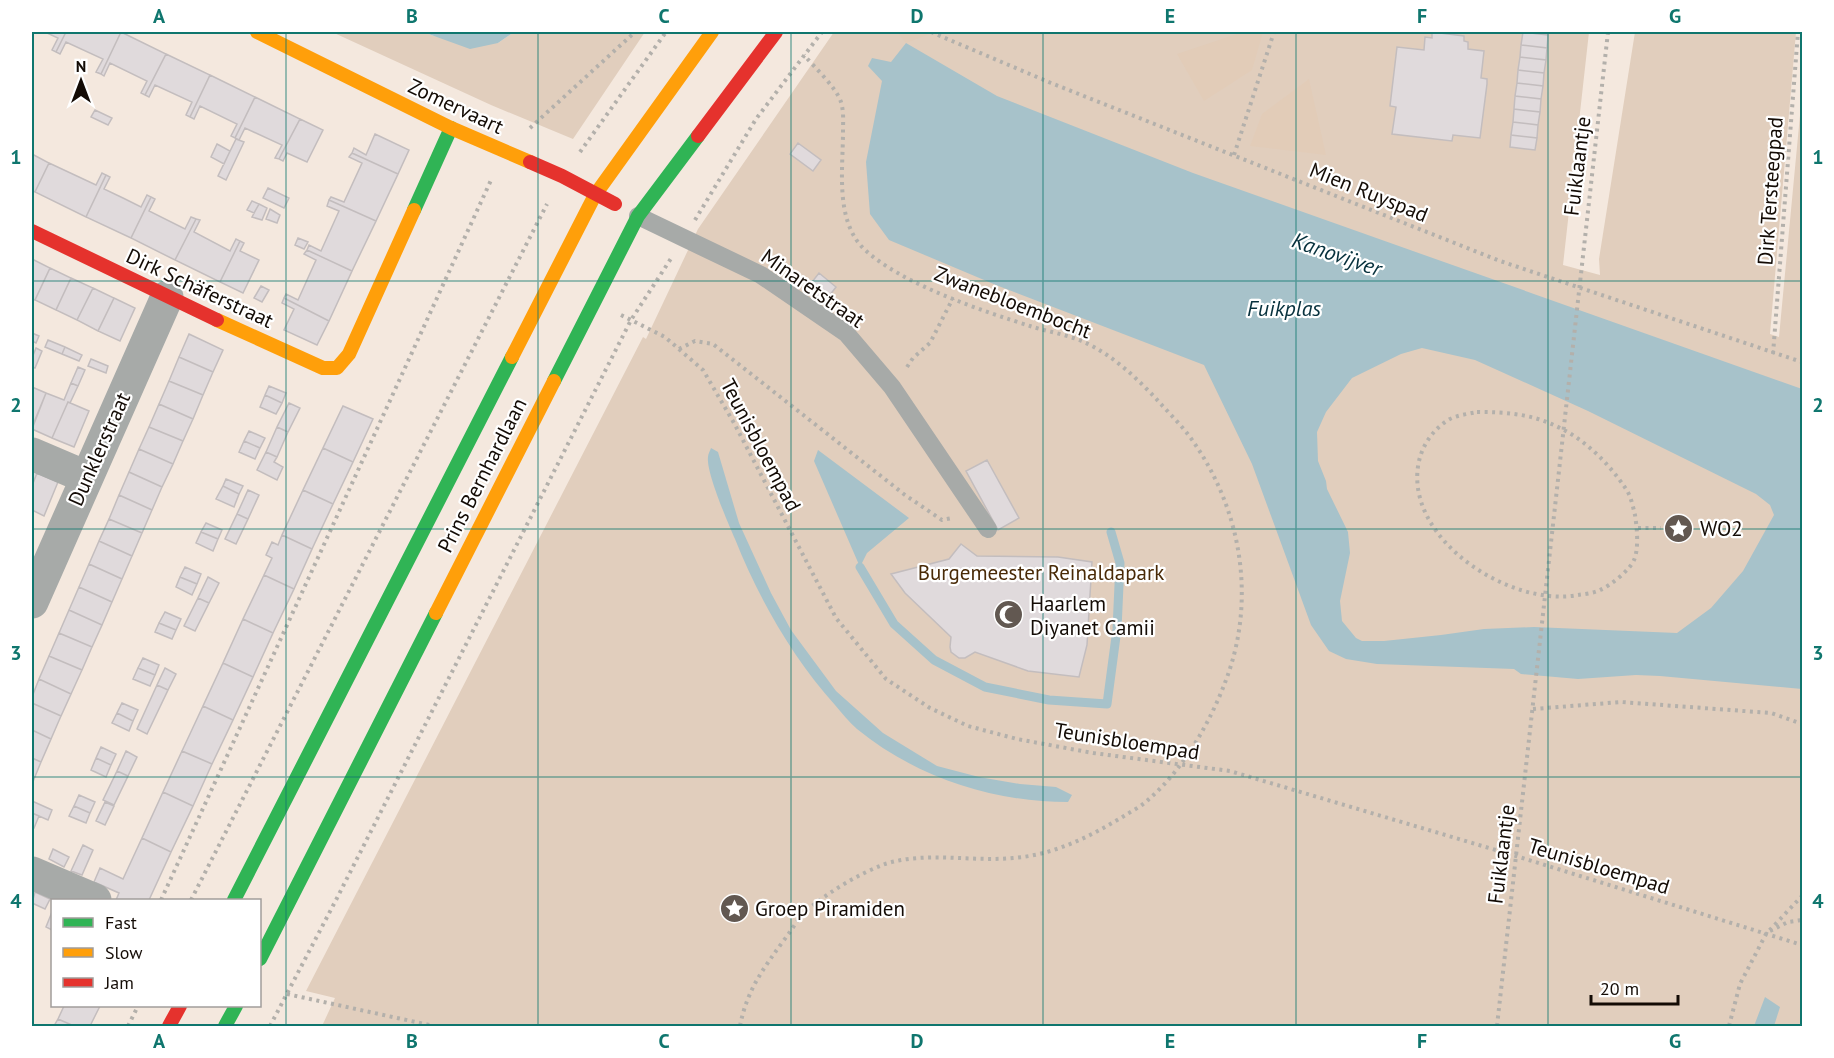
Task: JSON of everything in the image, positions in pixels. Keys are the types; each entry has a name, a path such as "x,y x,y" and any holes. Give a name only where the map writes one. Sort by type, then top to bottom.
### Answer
{"main road":[{"name":"Zomervaart","path":"257,32 451,128 562,176 639,216"},
{"name":"Prins Bernhardlaan","path":"235,899 595,195 712,32"},
{"name":"Prins Bernhardlaan","path":"261,957 639,216 776,32"},
{"name":"Dirk Schäferstraat","path":"32,231 167,297 323,368 337,368 349,354 451,128"},
{"path":"169,1026 179,1007"},
{"path":"225,1026 235,1007"}],"street":[{"name":"Dunklerstraat","path":"32,602 167,297"},
{"path":"32,454 86,477"},
{"path":"32,873 93,899"}],"lane":[{"name":"Minaretstraat","path":"639,216 761,275 846,333 892,387 983,522"}],"path":[{"path":"161,899 504,151 635,32"},
{"path":"192,899 562,176 666,32"},
{"path":"270,1026 631,320 684,239 756,119 822,32"},
{"name":"Mien Ruyspad","path":"931,32 1051,83 1500,261 1773,354 1803,362"},
{"path":"1234,155 1274,32"},
{"name":"Fuiklaantje","path":"1562,429 1608,32"},
{"name":"Dirk Tersteegpad","path":"1773,354 1798,32"},
{"name":"Zwanebloembocht","path":"741,1026 755,981 805,912 842,885 885,864 917,858 1012,858 1038,855 1063,848 1102,829 1148,800 1180,765 1216,707 1234,658 1241,628 1241,564 1236,534 1214,476 1189,435 1151,394 1113,359 1083,342 978,309 895,271 878,260 855,238 847,219 843,200 843,112 840,97 804,55"},
{"path":"892,387 913,358 930,343 953,298"},
{"name":"Teunisbloempad","path":"631,320 665,337 703,370 734,423 836,618 886,679 930,708 968,726 1017,739 1094,753 1230,771 1803,945"},
{"path":"679,349 695,341 713,344 905,495 942,519 983,522"},
{"path":"1477,412 1522,414 1562,429 1588,446 1603,460 1628,491 1638,528 1634,561 1618,579 1599,591 1573,596 1544,595 1522,591 1472,566 1446,543 1434,528 1422,504 1418,486 1417,470 1420,454 1427,440 1438,427 1452,418 1477,412"},
{"path":"1544,595 1562,429"},
{"path":"1638,528 1661,528"},
{"name":"Fuiklaantje","path":"1497,1026 1536,685 1544,595"},
{"path":"1533,709 1621,702 1771,713 1803,724"},
{"path":"1729,1026 1740,984 1766,933 1803,896"},
{"path":"1766,933 1788,922 1803,920"},
{"path":"286,994 434,1026"},
{"path":"128,1026 137,1007"}],"green space":[{"path":"332,32 423,32 434,36 498,43 514,32 645,32 573,139 491,105"},
{"name":"Burgemeester Reinaldapark","path":"834,32 1589,32 1563,265 1600,275 1599,259 1635,32 1796,32 1770,334 1779,337 1802,94 1802,1026 322,1026 335,998 306,991 643,337 646,339 698,229"}],"shaded area":[{"path":"897,32 935,32 906,43"},
{"path":"1243,32 1263,32 1252,70 1204,101 1177,54"},
{"path":"1309,79 1326,155 1250,146 1262,114"}],"water":[{"path":"423,32 514,32 498,43 470,49"},
{"name":"Fuikplas","path":"906,43 997,96 1193,173 1802,389 1802,689 1660,676 1636,675 1578,679 1521,674 1514,669 1377,664 1346,659 1329,651 1311,625 1252,464 1204,365 996,285 889,240 870,214 866,162 882,81 868,66 872,58 891,62","holes":["1422,348 1475,360 1588,411 1756,494 1770,505 1774,515 1743,571 1711,608 1677,633 1534,627 1484,629 1384,641 1362,641 1356,638 1342,621 1340,601 1350,553 1348,532 1327,489 1318,461 1317,432 1326,412 1352,378 1401,354"]},
{"path":"711,448 718,452 739,523 771,593 791,630 836,691 883,733 937,766 979,777 1056,787 1072,795 1068,802 1011,797 983,792 956,783 904,761 854,726 819,687 791,647 755,584 714,485 708,464"},
{"path":"818,450 909,518 867,553 860,567 814,461"},
{"path":"1765,997 1780,1007 1774,1026 1754,1026"}],"building":[{"path":"45,32 66,32 56,52 52,50 58,38"},
{"path":"66,32 121,32 101,74 96,72 103,59 66,42 60,54 56,52"},
{"path":"121,32 166,54 145,95 141,93 147,81 110,63 104,76 101,74"},
{"path":"1432,32 1464,36 1464,41 1468,42 1468,49 1484,51 1481,78 1487,79 1487,84 1480,138 1453,135 1452,141 1392,134 1396,107 1390,106 1397,47 1424,50 1425,37 1432,38"},
{"path":"1523,32 1548,35 1547,48 1521,45"},
{"path":"1521,45 1547,48 1546,60 1520,57"},
{"path":"166,54 210,75 190,117 186,115 192,102 155,85 149,97 145,95"},
{"path":"1520,57 1546,60 1544,73 1518,70"},
{"path":"1518,70 1544,73 1543,86 1517,83"},
{"path":"210,75 255,97 235,138 231,136 237,124 200,106 194,119 190,117"},
{"path":"1517,83 1543,86 1541,99 1515,96"},
{"path":"1515,96 1541,99 1540,112 1514,109"},
{"path":"255,97 300,119 279,159 275,158 282,145 245,128 239,140 235,138"},
{"path":"1514,109 1540,112 1538,125 1513,122"},
{"path":"95,110 112,118 108,125 91,117"},
{"path":"300,119 323,130 307,162 287,153 283,161 279,159"},
{"path":"1513,122 1538,125 1537,138 1511,135"},
{"path":"375,134 409,150 398,174 352,153 354,148 366,155"},
{"path":"1511,135 1537,138 1535,150 1510,147"},
{"path":"236,139 244,142 226,180 218,176"},
{"path":"798,143 821,160 813,171 790,154"},
{"path":"217,144 230,151 224,164 211,157"},
{"path":"352,153 398,174 376,221 329,200 331,197 344,202 362,163 349,157"},
{"path":"32,154 49,163 35,192 32,190"},
{"path":"49,163 96,185 102,173 106,175 86,217 35,192"},
{"path":"106,175 110,177 104,189 141,207 147,195 151,197 131,238 86,217"},
{"path":"268,188 289,198 284,208 263,198"},
{"path":"151,197 155,199 149,211 185,229 191,217 196,219 175,260 131,238"},
{"path":"329,200 376,221 352,271 307,250 309,245 321,251 339,211 327,206"},
{"path":"252,201 259,204 254,213 247,210"},
{"path":"259,204 267,208 262,220 252,217"},
{"path":"270,209 280,215 277,223 266,219"},
{"path":"196,219 200,220 194,232 230,251 236,239 240,241 220,282 175,260"},
{"path":"298,238 308,242 304,249 295,245"},
{"path":"240,241 244,243 240,251 259,260 243,293 220,282"},
{"path":"307,250 352,271 329,321 284,298 286,294 298,300 316,260 304,254"},
{"path":"32,259 50,268 35,300 32,299"},
{"path":"50,268 71,278 56,310 35,300"},
{"path":"819,273 836,287 823,304 805,291"},
{"path":"71,278 93,288 77,320 56,310"},
{"path":"261,286 269,290 262,302 254,298"},
{"path":"93,288 114,298 98,331 77,320"},
{"path":"114,298 135,308 120,341 98,331"},
{"path":"284,298 329,321 317,345 284,330 294,309 282,303"},
{"path":"32,333 39,336 36,343 32,341"},
{"path":"189,334 223,350 213,372 179,357"},
{"path":"48,340 65,347 62,354 45,347"},
{"path":"65,347 82,355 79,361 62,354"},
{"path":"36,348 42,351 35,368 32,367 32,358"},
{"path":"179,357 213,372 203,395 169,381"},
{"path":"91,359 108,366 106,373 88,366"},
{"path":"78,367 85,370 78,386 71,383"},
{"path":"169,381 203,395 193,419 159,404"},
{"path":"71,383 78,386 52,438 32,429 46,393 64,400"},
{"path":"269,386 286,393 282,403 265,395"},
{"path":"32,387 46,393 32,427"},
{"path":"265,395 282,403 276,414 260,407"},
{"path":"68,402 89,411 74,447 52,438"},
{"path":"289,403 300,408 288,432 277,427"},
{"path":"159,404 193,419 183,441 149,427"},
{"path":"343,406 373,419 353,462 323,448"},
{"path":"149,427 183,441 173,464 139,449"},
{"path":"277,427 288,432 277,457 266,452"},
{"path":"249,431 265,438 260,448 244,441"},
{"path":"244,441 260,448 255,459 239,452"},
{"path":"323,448 353,462 333,504 303,490"},
{"path":"139,449 173,464 162,487 129,472"},
{"path":"266,452 277,457 274,462 283,467 277,480 257,470"},
{"path":"987,460 1019,518 998,530 966,471"},
{"path":"32,471 37,473 32,486"},
{"path":"129,472 162,487 152,510 119,495"},
{"path":"37,473 58,482 44,516 32,510 32,486"},
{"path":"226,479 243,486 239,494 223,486"},
{"path":"223,486 239,494 234,507 216,499"},
{"path":"248,490 259,495 248,519 237,514"},
{"path":"303,490 333,504 312,549 282,535"},
{"path":"119,495 152,510 142,533 109,519"},
{"path":"237,514 248,519 236,544 225,539"},
{"path":"109,519 142,533 132,556 99,541"},
{"path":"206,523 222,530 218,539 201,532"},
{"path":"201,532 218,539 213,551 196,543"},
{"path":"282,535 312,549 294,589 264,575 272,558 266,555 272,542 278,545"},
{"path":"99,541 132,556 122,579 89,564"},
{"name":"Haarlem Diyanet Camii","path":"961,544 977,556 1058,557 1092,562 1087,645 1079,677 1028,671 975,652 965,658 959,658 951,652 951,637 905,593 891,574 949,559"},
{"path":"89,564 122,579 112,602 79,587"},
{"path":"185,567 201,574 197,584 180,577"},
{"path":"264,575 294,589 273,633 243,619"},
{"path":"180,577 197,584 192,595 176,587"},
{"path":"208,577 219,583 209,603 198,598"},
{"path":"79,587 112,602 102,625 69,610"},
{"path":"198,598 209,603 195,631 184,626"},
{"path":"69,610 102,625 92,647 59,633"},
{"path":"165,612 181,619 176,630 159,623"},
{"path":"243,619 273,633 253,677 223,663"},
{"path":"159,623 176,630 172,639 155,632"},
{"path":"59,633 92,647 82,670 49,656"},
{"path":"49,656 82,670 71,694 39,679"},
{"path":"143,658 159,665 155,675 138,668"},
{"path":"223,663 253,677 233,720 203,706"},
{"path":"138,668 155,675 150,686 133,679"},
{"path":"165,668 176,674 168,690 157,685"},
{"path":"39,679 71,694 61,716 32,703"},
{"path":"157,685 168,690 147,734 137,729"},
{"path":"32,703 61,716 51,739 32,730"},
{"path":"122,703 138,710 133,721 117,713"},
{"path":"203,706 233,720 212,764 182,751"},
{"path":"117,713 133,721 129,731 112,723"},
{"path":"32,730 51,739 41,762 32,758"},
{"path":"101,747 116,754 111,765 96,758"},
{"path":"126,751 137,757 128,776 117,771"},
{"path":"182,751 212,764 193,806 163,792"},
{"path":"32,758 41,762 32,784"},
{"path":"96,758 111,765 106,777 91,770"},
{"path":"117,771 128,776 114,805 103,800"},
{"path":"163,792 193,806 171,852 142,838"},
{"path":"79,795 95,802 90,813 74,806"},
{"path":"32,801 52,810 48,820 32,813"},
{"path":"105,802 114,806 105,825 96,821"},
{"path":"74,806 90,813 86,823 69,816"},
{"path":"32,813 39,816 34,828 32,827"},
{"path":"142,838 171,852 149,899 116,899 119,893 94,882 100,868 123,879"},
{"path":"83,845 93,850 82,875 71,871"},
{"path":"53,849 69,857 64,867 49,859"},
{"path":"35,892 50,899 45,909 32,903"},
{"path":"51,914 51,930 46,927"},
{"path":"64,1007 100,1007 90,1026 74,1026 58,1019"},
{"path":"58,1019 74,1026 54,1026"}],"waterway":[{"path":"860,567 894,624 934,660 985,687 1049,700 1107,704 1117,629 1120,563 1111,532"}],"traffic: fast":[{"path":"414,210 451,128"},
{"path":"554,381 638,216 698,136"},
{"path":"235,899 512,357"},
{"path":"261,957 436,613"},
{"path":"225,1026 235,1007"}],"traffic: slow":[{"path":"257,32 451,128 530,162"},
{"path":"512,357 595,195 712,32"},
{"path":"217,320 323,368 337,368 349,354 414,210"},
{"path":"436,613 554,381"}],"traffic: jam":[{"path":"698,136 776,32"},
{"path":"530,162 615,204"},
{"path":"32,231 217,320"},
{"path":"169,1026 179,1007"}],"place":[{"name":"WO2","path":"1679,528"},
{"name":"Haarlem Diyanet Camii","path":"1009,615"},
{"name":"Groep Piramiden","path":"734,908"}],"water label":[{"name":"Kanovijver","path":"1337,254"}]}
